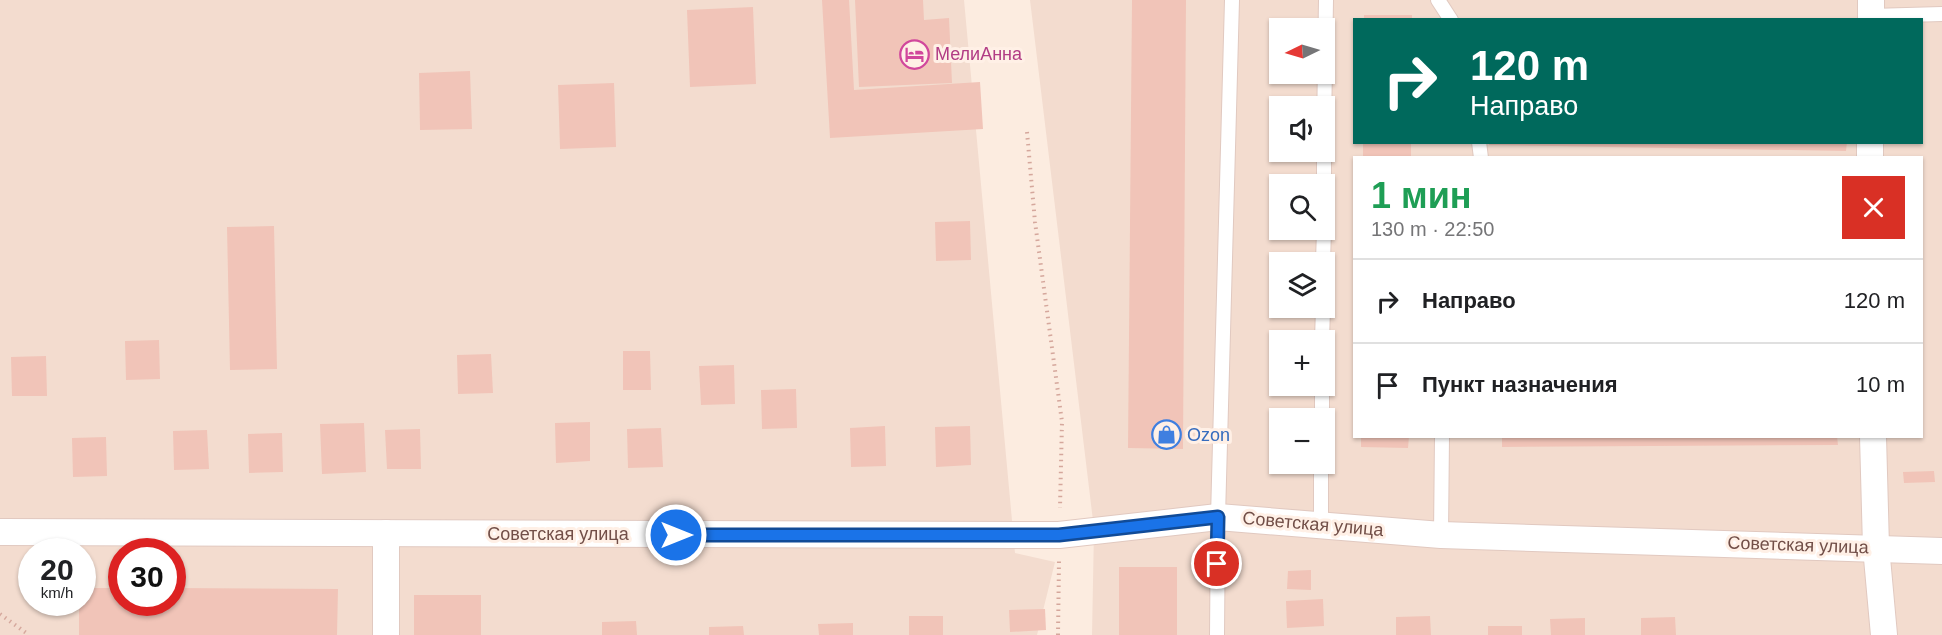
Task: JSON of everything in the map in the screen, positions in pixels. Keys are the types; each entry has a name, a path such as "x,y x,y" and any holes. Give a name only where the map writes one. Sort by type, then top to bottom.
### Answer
{"street":[{"path":"1874,438 1876,547 1884,635"},
{"name":"Советская улица","path":"0,532 1059,535 1218,517 1442,536 1876,547 1942,551"},
{"path":"386,533 386,635"}],"lane":[{"path":"1217,635 1232,0"},
{"path":"1324,96 1326,0"},
{"path":"1438,0 1450,18"},
{"path":"1871,12 1942,14"},
{"path":"1442,438 1442,536"},
{"path":"1321,474 1321,524"}],"path":[{"path":"1027,132 1035,222 1062,422 1058,635"},
{"path":"0,614 29,635"}],"shaded area":[{"path":"0,0 964,0 1015,553 1055,562 1037,635 0,635"},
{"path":"1030,0 1942,0 1942,635 1092,635 1094,529"}],"building":[{"path":"822,0 849,0 854,90 980,82 983,129 830,138"},
{"path":"855,0 923,0 924,20 949,18 952,83 859,87"},
{"path":"1132,0 1186,0 1183,449 1128,448"},
{"path":"753,7 756,84 690,87 687,10"},
{"path":"1364,15 1412,15 1412,18 1364,18"},
{"path":"470,71 472,129 420,130 419,73"},
{"path":"614,83 616,147 560,149 558,85"},
{"path":"1363,144 1411,144 1411,156 1363,156"},
{"path":"1489,144 1847,144 1846,151"},
{"path":"970,221 971,260 936,261 935,222"},
{"path":"274,226 277,369 230,370 227,227"},
{"path":"159,340 160,379 126,380 125,341"},
{"path":"623,351 650,351 651,390 623,390"},
{"path":"491,354 493,393 458,394 457,355"},
{"path":"46,356 47,396 12,396 11,357"},
{"path":"734,365 735,404 701,405 699,366"},
{"path":"796,389 797,428 762,429 761,390"},
{"path":"590,422 590,461 556,463 555,423"},
{"path":"364,423 366,472 322,474 320,424"},
{"path":"885,426 886,466 851,467 850,428"},
{"path":"970,426 971,465 936,467 935,427"},
{"path":"661,428 663,467 628,468 627,429"},
{"path":"420,429 421,469 387,469 385,430"},
{"path":"207,430 209,469 174,470 173,431"},
{"path":"282,433 283,472 249,473 248,434"},
{"path":"106,437 107,476 73,477 72,438"},
{"path":"1361,438 1409,438 1408,448 1361,447"},
{"path":"1502,438 1837,438 1838,445 1502,447"},
{"path":"1934,471 1935,482 1904,483 1903,472"},
{"path":"1119,567 1177,567 1177,635 1119,635"},
{"path":"1311,570 1311,590 1287,589 1288,571"},
{"path":"96,588 108,588 108,616 186,616 186,588 338,589 337,635 79,635 79,616 96,616"},
{"path":"414,595 481,595 481,635 414,635"},
{"path":"1323,599 1324,626 1287,628 1286,601"},
{"path":"1045,609 1046,630 1010,632 1009,610"},
{"path":"909,616 943,616 943,635 909,635"},
{"path":"1430,616 1431,635 1396,635 1396,617"},
{"path":"1675,617 1676,635 1641,635 1641,618"},
{"path":"1585,618 1585,635 1551,635 1550,619"},
{"path":"636,621 637,635 602,635 602,622"},
{"path":"853,623 853,635 819,635 818,624"},
{"path":"743,626 744,635 709,635 709,627"},
{"path":"1488,626 1522,626 1522,635 1488,635"}],"place":[{"name":"МелиАнна","path":"914,54"},
{"name":"Ozon","path":"1166,435"}],"route":[{"path":"676,535 1059,535 1218,517 1217,564"}]}
